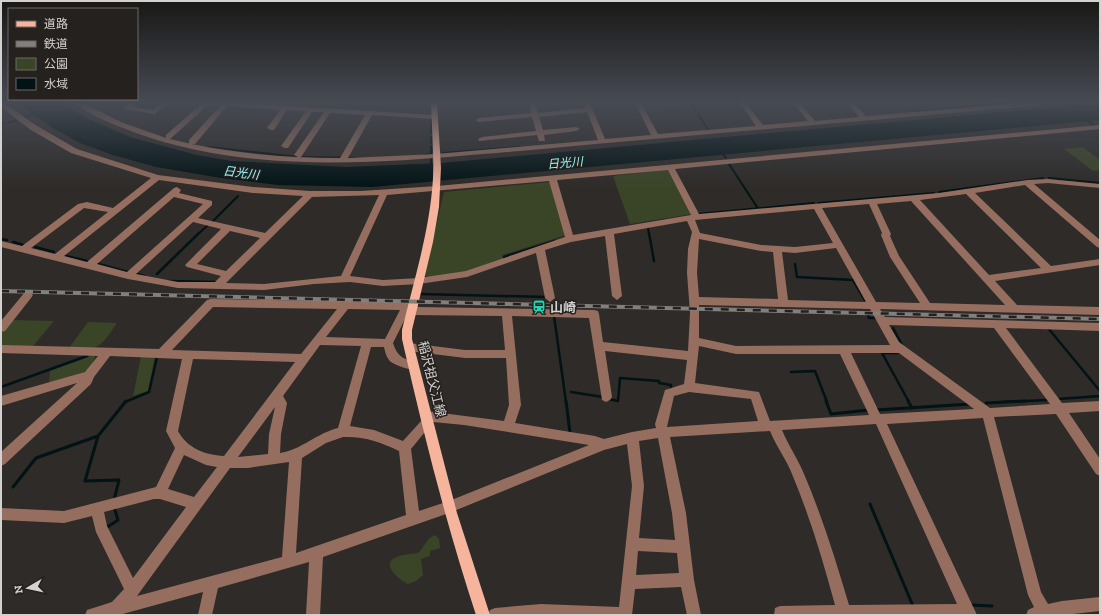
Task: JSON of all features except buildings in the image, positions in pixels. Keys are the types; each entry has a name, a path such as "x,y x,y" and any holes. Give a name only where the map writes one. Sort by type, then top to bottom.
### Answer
{"main road":[{"name":"稲沢祖父江線","path":"435,132 437,188 433,219 419,281 410,308 407,330 408,348 449,507 467,571 483,615"}],"street":[{"path":"40,132 74,151 157,177 187,182 310,194 384,193 1039,132"},
{"path":"140,132 180,144 230,154 301,160 348,161 436,157 722,132"},
{"path":"169,136 174,132"},
{"path":"192,142 202,132"},
{"path":"285,146 295,132"},
{"path":"298,155 314,132"},
{"path":"344,158 359,132"},
{"path":"482,140 557,132"},
{"path":"599,132 603,142"},
{"path":"653,132 656,138"},
{"path":"541,134 544,147"},
{"path":"672,170 693,217 695,234 692,273 694,341 689,388"},
{"path":"56,258 157,177"},
{"path":"553,181 570,239"},
{"path":"1,244 128,276 178,285 264,287 344,279 383,283 419,281 475,272 540,248 570,239 693,217 913,198 969,192 1027,182 1048,181 1100,186"},
{"path":"89,266 187,182"},
{"path":"1027,182 1100,245"},
{"path":"969,192 1049,270"},
{"path":"344,279 384,193"},
{"path":"128,276 209,203 173,194"},
{"path":"222,286 310,194"},
{"path":"913,198 1014,308"},
{"path":"872,202 887,234 885,235 895,257 927,306"},
{"path":"24,250 81,206 87,205 114,211"},
{"path":"817,206 895,345 968,396 987,412 1039,614 1062,608 1100,604"},
{"path":"191,219 270,237"},
{"path":"227,228 190,264 228,275"},
{"path":"609,232 617,296"},
{"path":"695,234 761,248 795,250 838,245"},
{"path":"222,286 228,275 270,237"},
{"path":"540,248 550,298"},
{"path":"777,249 783,303"},
{"path":"987,279 1100,262"},
{"path":"1,328 28,296"},
{"path":"694,301 1100,311"},
{"path":"161,354 211,303 342,308 410,308 594,314 606,397"},
{"path":"331,340 342,308"},
{"path":"114,612 136,586 342,308"},
{"path":"410,308 388,343 391,354 395,359 413,366"},
{"path":"507,312 515,405 508,427"},
{"path":"882,321 1100,327"},
{"path":"997,324 1059,408 1100,470"},
{"path":"317,341 331,340 388,343"},
{"path":"694,341 736,350 899,349"},
{"path":"343,430 367,342"},
{"path":"599,346 693,356"},
{"path":"408,348 465,354 511,354"},
{"path":"1,349 304,358"},
{"path":"780,613 969,613 878,419 843,349"},
{"path":"1,460 87,381 89,375 107,353"},
{"path":"188,355 172,431 182,447 212,461 228,462 274,459 296,455 324,437 343,430 379,435 405,448"},
{"path":"1,400 89,375"},
{"path":"694,615 686,580 679,513 661,424 669,393 689,388 755,395 770,426 794,463 819,524 845,614"},
{"path":"274,459 275,434 281,403 277,396"},
{"path":"92,615 114,612 212,582 316,553 449,507 603,445 632,437 663,432 1100,406"},
{"path":"413,520 405,448 426,419 508,427 594,442 603,445"},
{"path":"495,615 549,613 625,615 638,486 637,464 632,437"},
{"path":"160,493 182,447"},
{"path":"288,562 296,455"},
{"path":"1,514 64,517 138,496 160,493 196,504"},
{"path":"97,508 101,527 128,583 136,586"},
{"path":"631,544 682,547"},
{"path":"313,615 316,553"},
{"path":"628,582 686,580"},
{"path":"205,615 212,582"}],"green space":[{"path":"1083,147 1100,160 1100,170 1093,171 1064,149"},
{"path":"670,169 692,214 630,224 613,176"},
{"path":"551,182 566,235 502,255 504,259 473,270 429,278 424,275 444,192"},
{"path":"12,320 54,321 33,346 1,346 1,330"},
{"path":"88,322 117,323 98,346 87,348 69,348"},
{"path":"93,355 95,357 90,370 49,385 50,371"},
{"path":"141,356 155,356 148,391 133,396"},
{"path":"435,535 439,539 440,548 430,551 430,556 421,559 423,575 416,581 408,584 395,575 390,567 390,563 393,559 401,555 418,553 428,540"}],"water":[{"name":"日光川","path":"60,132 118,132 130,137 197,155 231,161 346,167 441,163 784,132 972,132 372,187 278,185 221,178 156,167 113,155 80,143"}],"waterway":[{"path":"431,137 431,143"},
{"path":"424,155 431,154 431,146"},
{"path":"208,147 299,157 357,158"},
{"path":"443,153 520,147"},
{"path":"722,153 726,158"},
{"path":"431,159 431,167"},
{"path":"729,164 757,207"},
{"path":"939,192 1043,178"},
{"path":"1049,178 1100,183"},
{"path":"818,203 934,193"},
{"path":"213,221 238,196"},
{"path":"697,214 814,203"},
{"path":"198,234 207,226"},
{"path":"648,228 649,234"},
{"path":"157,274 199,233"},
{"path":"649,233 654,261"},
{"path":"1,239 7,240"},
{"path":"504,257 555,241"},
{"path":"13,242 23,245"},
{"path":"35,247 54,252"},
{"path":"66,256 87,261"},
{"path":"98,264 128,272"},
{"path":"795,264 797,277 853,280 865,300"},
{"path":"137,274 144,276"},
{"path":"169,281 215,282"},
{"path":"420,294 546,297"},
{"path":"868,315 869,318 876,318"},
{"path":"554,316 566,402"},
{"path":"893,328 903,347"},
{"path":"1048,328 1100,391"},
{"path":"897,353 882,353 909,402"},
{"path":"1,387 87,356"},
{"path":"125,402 149,392 157,357"},
{"path":"791,372 815,371 827,402"},
{"path":"608,399 618,401 620,378 659,381 659,383 671,385 671,388"},
{"path":"571,392 603,397"},
{"path":"1058,399 1100,396"},
{"path":"1020,401 1047,400"},
{"path":"566,401 570,433"},
{"path":"826,401 831,414 869,410"},
{"path":"908,401 912,408"},
{"path":"986,403 1020,401"},
{"path":"1004,402 1020,401"},
{"path":"1020,401 1025,401"},
{"path":"98,436 125,402"},
{"path":"912,408 970,404"},
{"path":"876,410 912,408"},
{"path":"13,487 36,458 98,436"},
{"path":"98,436 85,481 119,480 114,500"},
{"path":"870,504 913,606"},
{"path":"106,528 118,520 114,507"},
{"path":"971,605 992,606"}],"railway":[{"path":"1,291 1100,319"}],"place":[{"name":"山崎","path":"539,307"}]}
